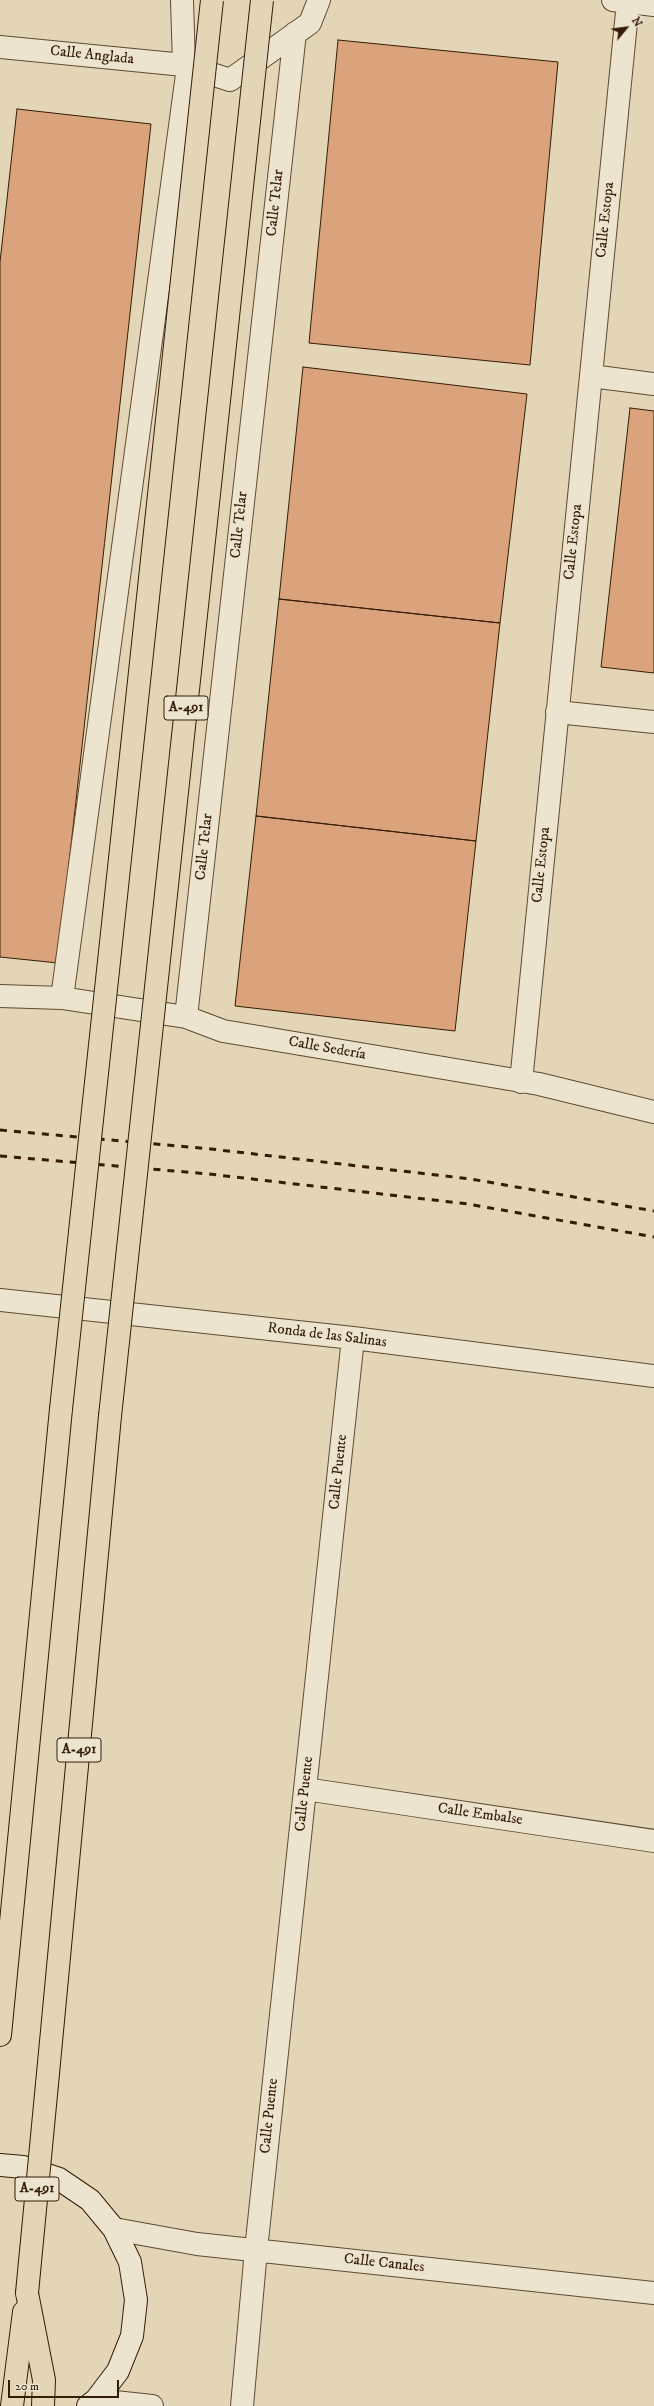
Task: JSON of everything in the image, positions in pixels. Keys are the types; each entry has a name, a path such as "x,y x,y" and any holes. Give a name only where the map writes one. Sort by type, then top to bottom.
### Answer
{"highway":[{"path":"0,2035 61,1408 212,0"},
{"name":"A-491","path":"12,2406 27,2293 110,1416 262,0"},
{"path":"27,2293 44,2380 43,2406"}],"street":[{"path":"62,998 186,66 182,0"},
{"path":"295,33 310,23 319,0"},
{"path":"620,1 654,5"},
{"name":"Calle Estopa","path":"521,1082 591,376 620,1"},
{"name":"Calle Anglada","path":"0,47 186,66 230,80 295,33"},
{"name":"Calle Telar","path":"186,1017 295,33"},
{"path":"591,376 654,384"},
{"path":"557,712 654,722"},
{"name":"Calle Sedería","path":"0,996 62,998 186,1017 223,1031 539,1084 654,1112"},
{"name":"Ronda de las Salinas","path":"0,1300 353,1338 654,1376"},
{"name":"Calle Puente","path":"242,2406 256,2250 353,1338"},
{"name":"Calle Embalse","path":"305,1789 654,1841"},
{"path":"0,2165 23,2167 59,2179 90,2200 114,2229 130,2262 136,2300 133,2329 118,2371 92,2403"},
{"name":"Calle Canales","path":"114,2229 197,2244 654,2293"},
{"path":"92,2403 152,2406"}],"building":[{"path":"338,40 558,62 530,365 309,343"},
{"path":"17,109 151,124 58,963 0,957 0,262"},
{"path":"303,367 527,394 500,623 279,599"},
{"path":"630,408 654,411 654,673 601,667"},
{"path":"279,599 500,623 476,841 256,816"},
{"path":"256,816 476,841 455,1031 235,1006"}],"railway":[{"path":"0,1130 211,1149 471,1179 654,1211"},
{"path":"0,1156 209,1174 468,1204 654,1237"}]}
